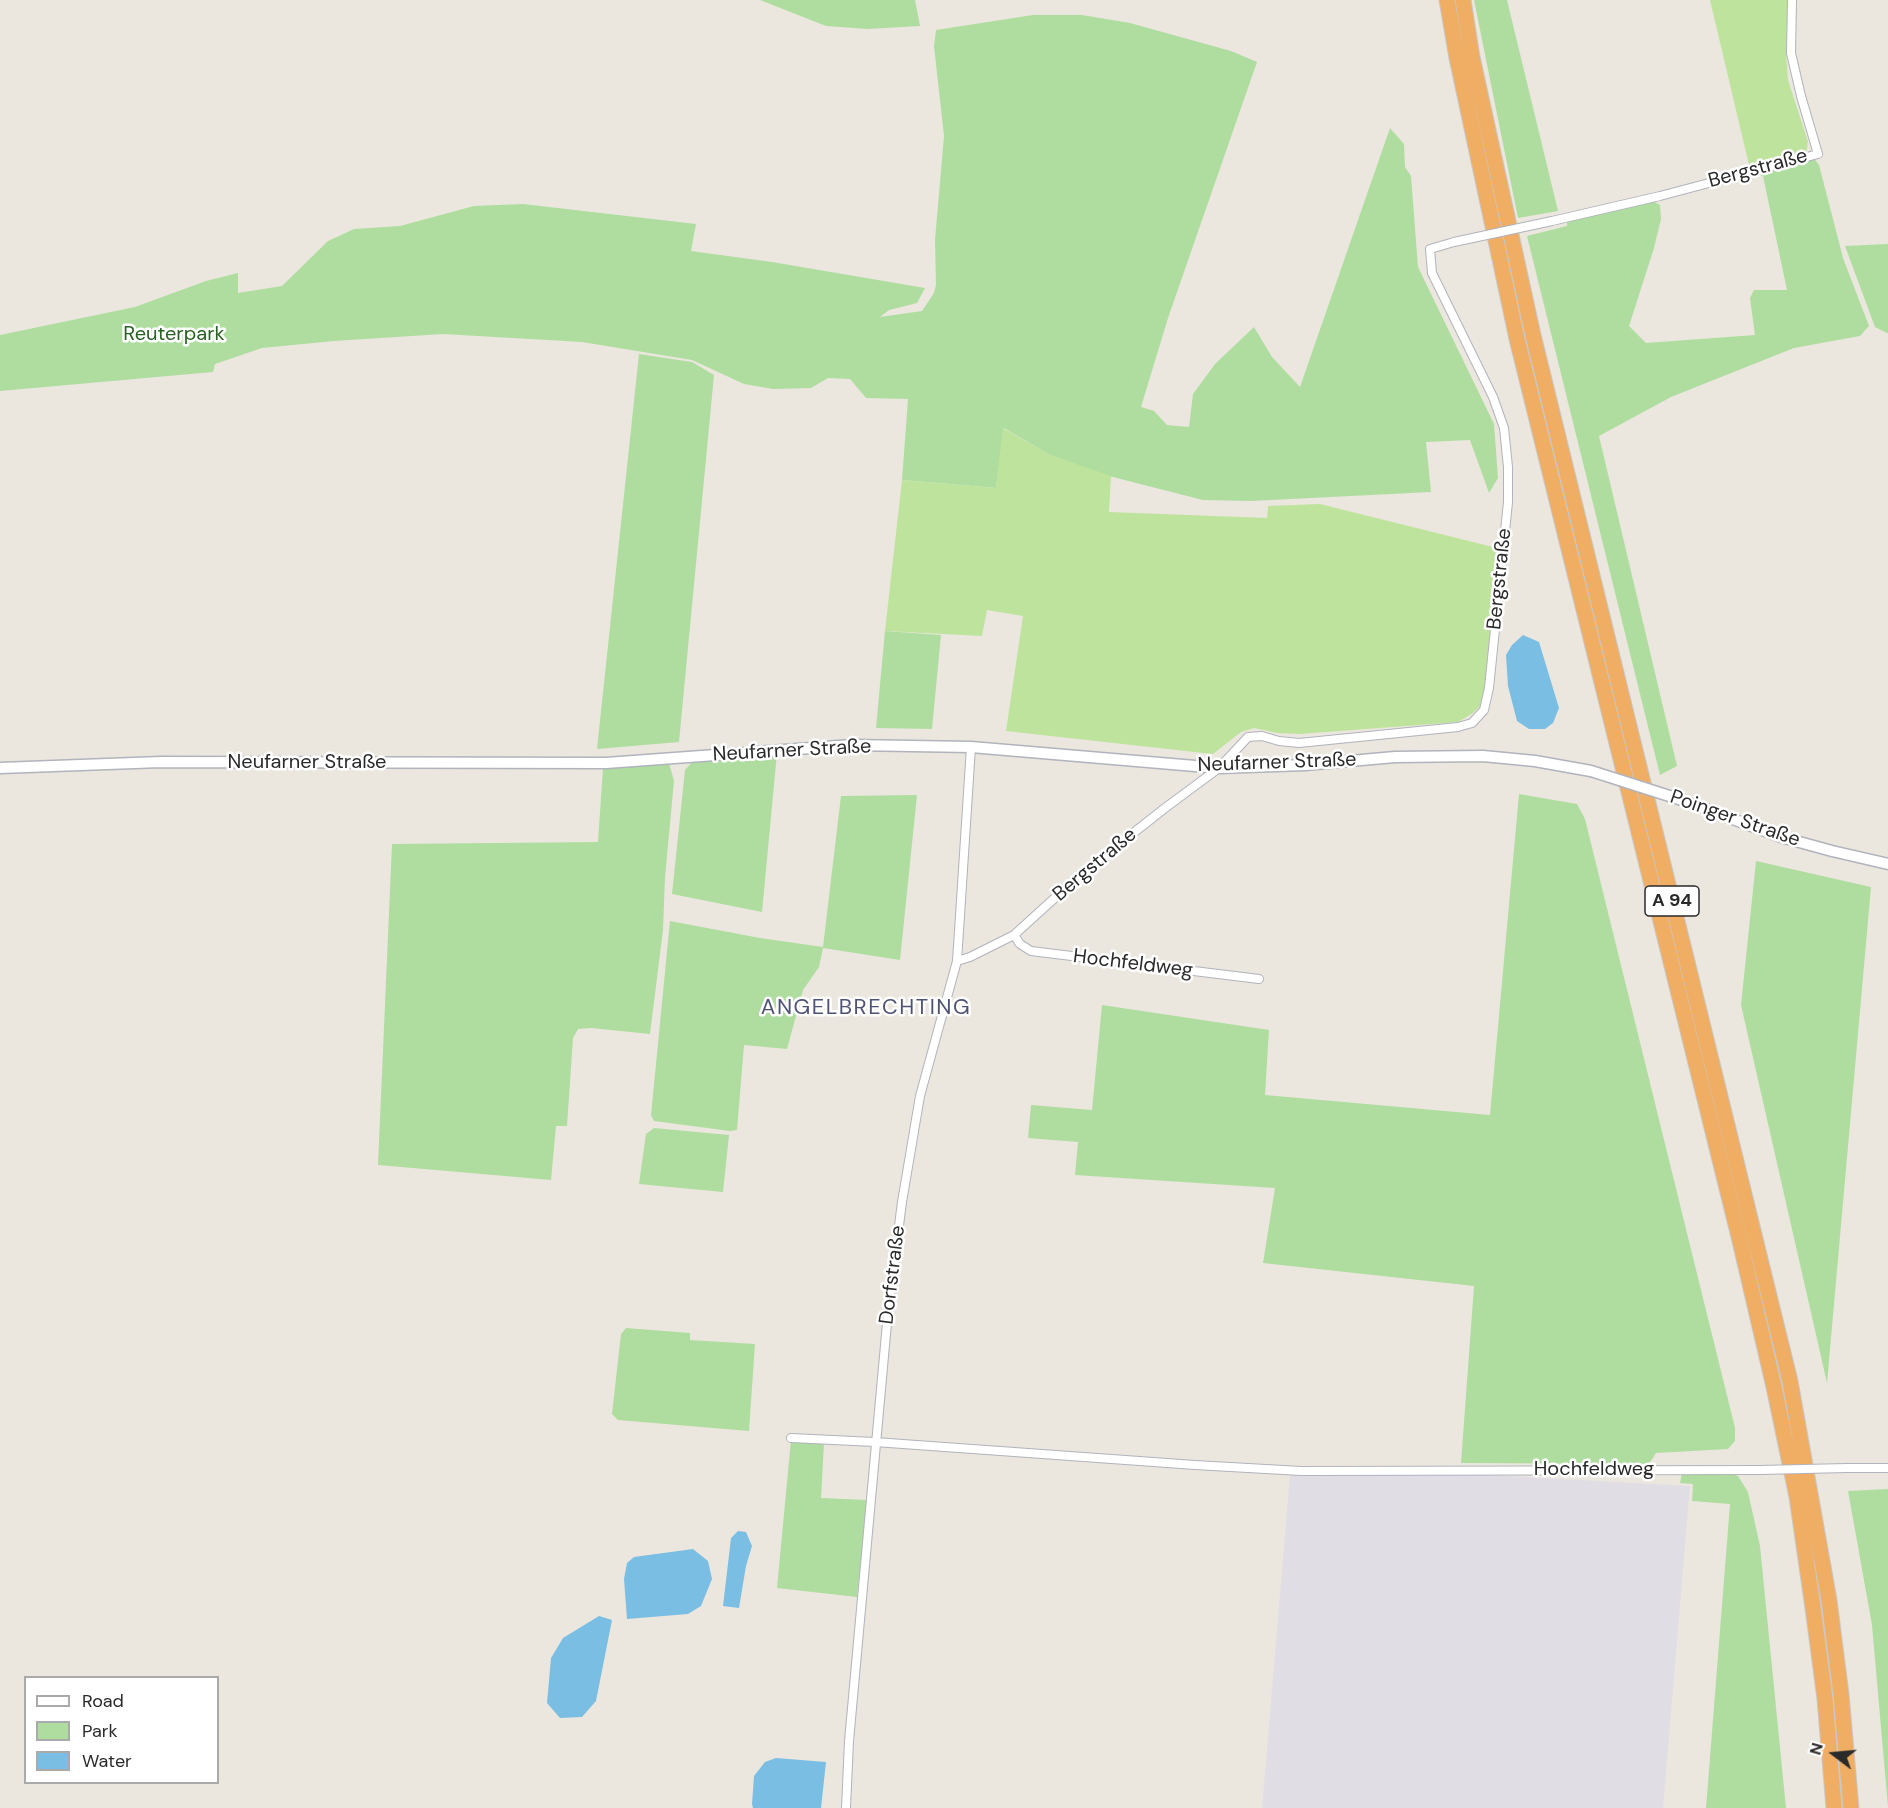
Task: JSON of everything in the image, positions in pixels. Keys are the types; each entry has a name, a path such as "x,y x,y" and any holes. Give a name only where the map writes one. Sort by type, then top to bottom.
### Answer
{"highway":[{"name":"A 94","path":"1447,0 1459,69 1517,339 1774,1387 1797,1497 1812,1597 1825,1699 1834,1808"},
{"name":"A 94","path":"1462,0 1533,335 1790,1381 1829,1600 1841,1694 1851,1808"}],"street":[{"name":"Bergstraße","path":"957,961 1014,935 1080,875 1219,768 1248,737 1262,736 1299,743 1458,728 1472,723 1484,710 1489,688 1508,502 1508,468 1503,428 1493,397 1432,273 1430,249 1660,196 1818,154 1791,53 1792,0"},
{"name":"Neufarner Straße","path":"0,768 161,762 606,764 852,745 971,747 1219,768 1452,756 1524,760 1587,770"},
{"name":"Dorfstraße","path":"846,1808 849,1741 888,1307 909,1155 920,1096 957,961 971,747"},
{"name":"Poinger Straße","path":"1587,770 1682,800 1781,837 1832,852 1888,864"},
{"name":"Hochfeldweg","path":"1014,935 1020,944 1031,951 1259,979"},
{"name":"Hochfeldweg","path":"791,1438 1301,1471 1888,1468"}],"shaded area":[{"path":"1290,1475 1490,1475 1690,1486 1663,1808 1262,1808"}],"green space":[{"path":"760,0 915,0 920,26 868,29 826,26"},
{"path":"1474,0 1507,0 1558,211 1518,218"},
{"path":"1710,0 1788,0 1786,53 1788,80 1808,142 1806,154 1788,160 1749,165"},
{"name":"Reuterpark","path":"1033,15 1082,15 1130,23 1231,51 1257,62 1168,318 1141,407 1154,411 1167,425 1189,427 1193,394 1215,364 1254,327 1272,357 1300,387 1390,128 1404,144 1405,167 1411,176 1418,267 1494,424 1498,478 1489,493 1470,440 1426,442 1431,492 1251,501 1203,500 1101,474 1048,454 1004,428 996,488 902,480 908,399 866,398 850,379 828,378 811,388 773,389 744,384 692,360 582,342 443,334 334,341 262,348 215,364 213,372 0,391 0,335 135,307 206,281 238,273 238,293 282,286 328,241 354,229 400,226 474,206 523,204 696,224 691,251 925,288 917,303 889,310 880,317 922,311 934,293 936,285 935,240 944,136 934,46 936,30"},
{"path":"1814,158 1819,165 1843,258 1869,326 1860,336 1794,348 1671,397 1599,436 1677,766 1660,775 1527,236 1567,226 1567,221 1651,200 1660,205 1661,219 1629,326 1646,343 1755,335 1750,298 1754,290 1787,290 1763,176 1756,174"},
{"path":"1888,244 1887,333 1875,327 1845,246"},
{"path":"639,354 692,362 714,375 679,742 597,749"},
{"path":"1003,428 1048,454 1111,476 1109,512 1267,518 1268,506 1320,504 1497,548 1485,695 1481,705 1458,722 1300,734 1277,733 1254,728 1241,732 1213,754 1006,731 1023,616 987,610 982,636 885,631 902,480 996,488"},
{"path":"885,631 941,635 932,729 876,728"},
{"path":"777,753 762,912 672,894 685,770 694,760"},
{"path":"669,763 674,781 665,877 663,930 650,1034 591,1028 578,1029 573,1038 567,1126 556,1126 551,1180 378,1165 392,844 598,842 603,768"},
{"path":"1519,794 1577,804 1585,819 1735,1428 1735,1441 1728,1449 1656,1453 1649,1464 1461,1463 1474,1286 1263,1263 1275,1188 1075,1175 1078,1142 1028,1138 1031,1105 1092,1110 1102,1005 1269,1030 1265,1095 1490,1115"},
{"path":"917,795 900,960 823,948 819,967 803,990 787,1049 744,1045 737,1130 654,1121 651,1115 670,921 823,947 841,796"},
{"path":"1756,861 1871,887 1827,1383 1741,1005"},
{"path":"654,1128 729,1135 723,1192 639,1184 646,1134"},
{"path":"626,1328 690,1333 690,1340 755,1344 749,1431 618,1420 612,1414 621,1334"},
{"path":"791,1440 824,1443 821,1498 867,1500 857,1597 777,1588"},
{"path":"1727,1472 1738,1476 1748,1492 1760,1546 1786,1808 1706,1808 1730,1504 1692,1501 1693,1484 1680,1483 1682,1473"},
{"path":"1888,1489 1888,1807 1872,1625 1848,1491"}],"water":[{"path":"1523,635 1539,642 1559,708 1553,723 1545,729 1529,729 1517,721 1508,686 1506,655 1512,645"},
{"path":"738,1531 746,1532 752,1546 739,1608 723,1606 731,1538"},
{"path":"693,1549 708,1561 712,1579 701,1606 688,1614 627,1619 624,1579 627,1563 634,1557"},
{"path":"599,1616 612,1620 596,1701 582,1717 560,1718 547,1703 551,1658 563,1638"},
{"path":"776,1758 826,1762 821,1808 753,1808 754,1776 765,1762"}],"district":[{"name":"ANGELBRECHTING","path":"866,1008"}]}
